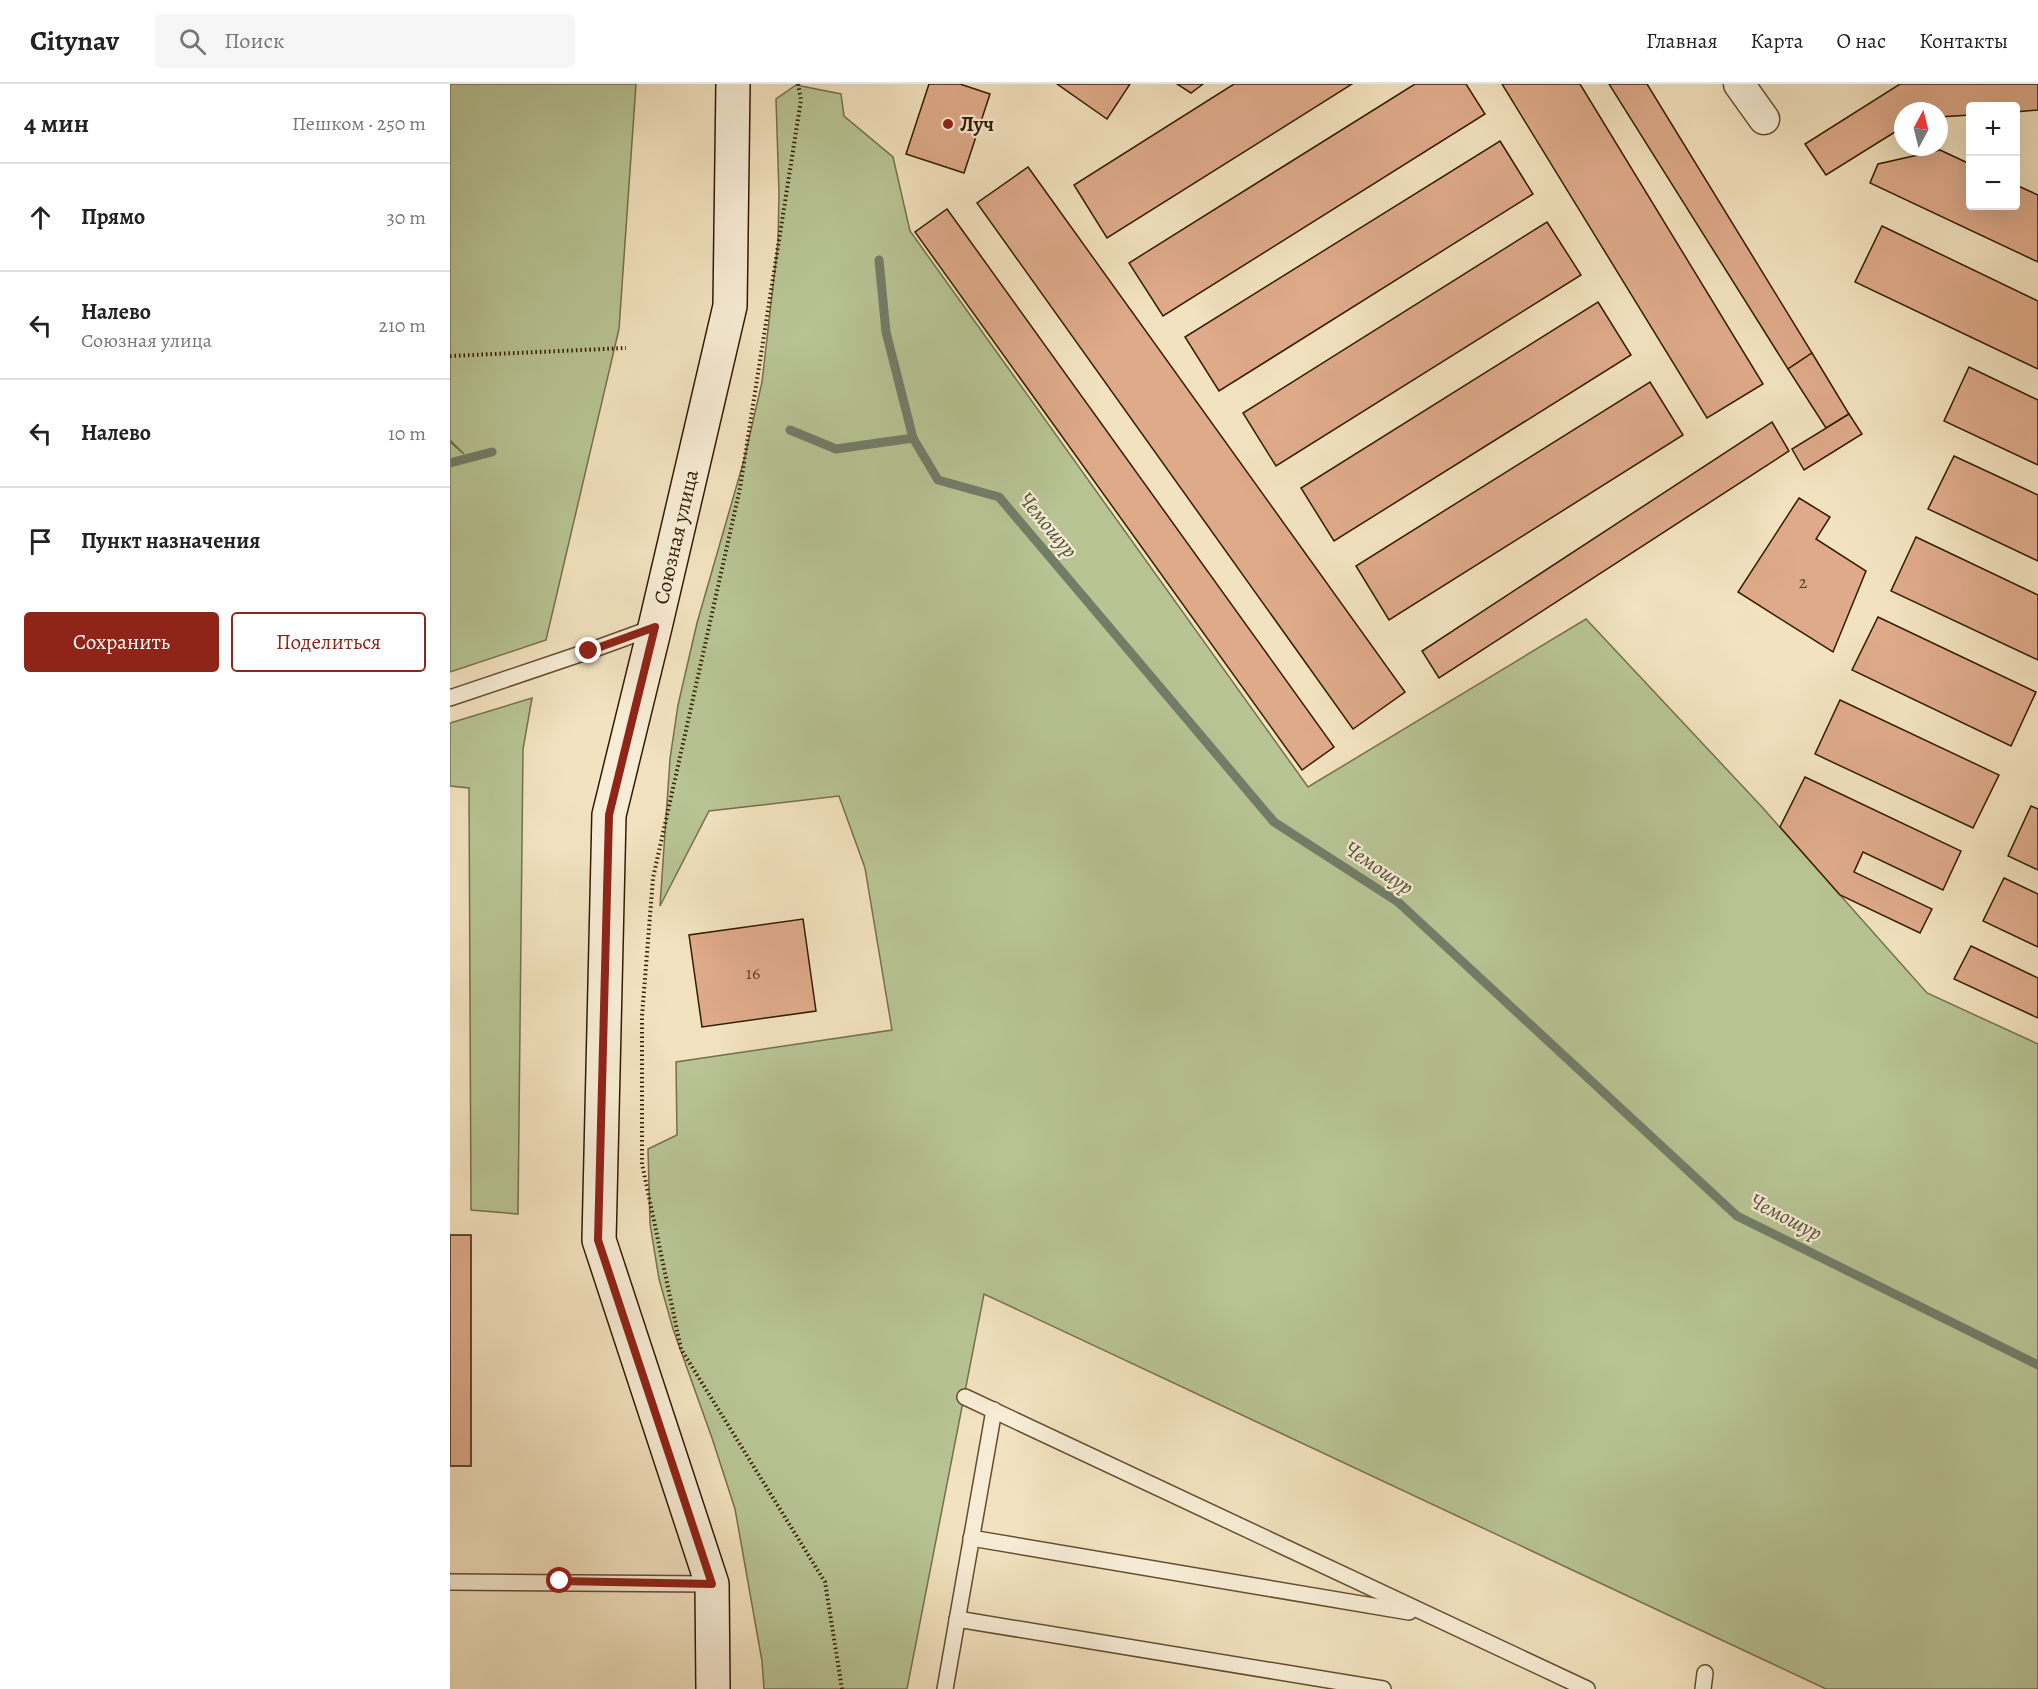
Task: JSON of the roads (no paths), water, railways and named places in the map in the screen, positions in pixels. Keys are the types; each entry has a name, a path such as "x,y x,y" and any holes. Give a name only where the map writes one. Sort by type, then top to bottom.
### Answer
{"main road":[{"name":"Союзная улица","path":"713,1689 712,1584 598,1240 609,815 730,306 733,84"}],"street":[{"path":"1739,84 1764,119"}],"lane":[{"path":"450,698 655,627"},
{"path":"965,1397 1587,1689"},
{"path":"945,1689 994,1410"},
{"path":"971,1538 1429,1615"},
{"path":"450,1582 712,1584"},
{"path":"957,1619 1383,1689"},
{"path":"1703,1689 1706,1673"}],"waterway":[{"name":"Чемошур","path":"879,260 886,332 913,438 938,480 999,497 1274,822 1398,902 1737,1216 2038,1365"},
{"path":"790,430 836,449 913,438"},
{"path":"450,463 492,452"}],"place":[{"name":"Луч","path":"948,124"}]}
